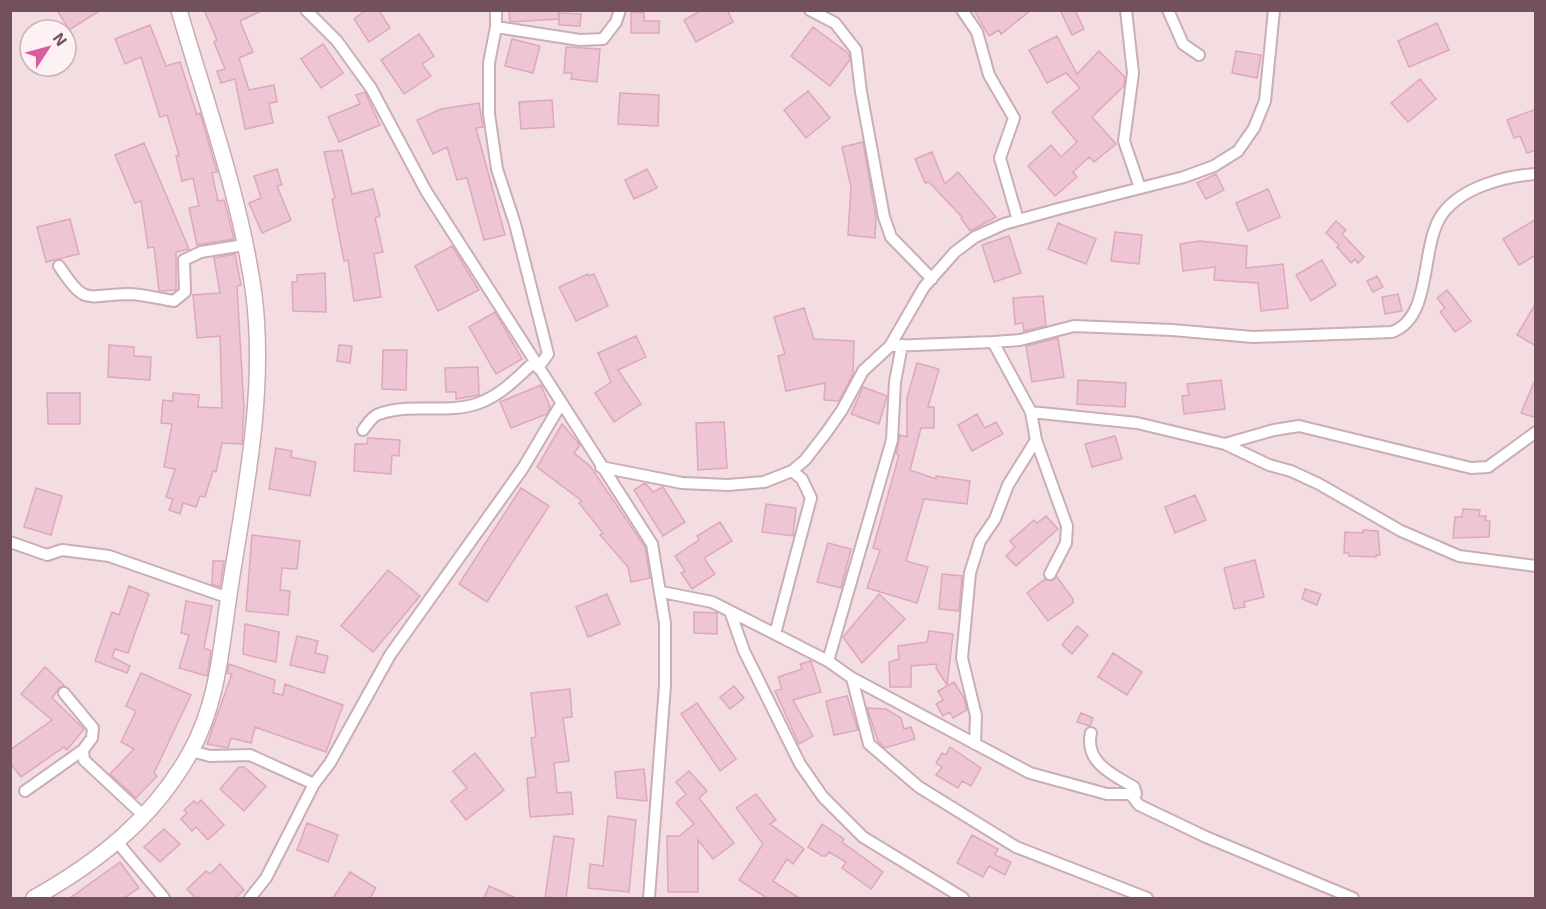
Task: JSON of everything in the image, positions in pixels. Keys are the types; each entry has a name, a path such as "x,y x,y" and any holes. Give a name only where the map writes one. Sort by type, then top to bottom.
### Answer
{"street":[{"path":"34,898 79,872 118,843 144,816 191,751 217,686 247,486 256,380 256,312 244,245 179,10"},
{"path":"306,10 337,41 371,88 426,190 652,544 662,592 665,623 665,685 649,898"},
{"path":"363,430 376,414 400,410 454,409 479,403 502,391 548,354 515,224 497,169 489,114 489,63 496,27 496,10"},
{"path":"496,27 580,40 603,39 616,22 620,10"},
{"path":"810,10 835,23 856,50 861,92 884,217 891,237 932,279"},
{"path":"962,10 977,32 989,75 1014,118 1000,159 1018,220"},
{"path":"1126,10 1133,74 1124,141 1140,188"},
{"path":"1168,10 1183,44 1199,55"},
{"path":"601,467 682,483 728,484 764,482 792,471 805,460 826,433 842,410 863,371 890,346 932,279 955,252 975,237 1018,220 1184,177 1214,166 1238,151 1254,128 1265,101 1274,10"},
{"path":"890,346 1020,340 1074,326 1161,329 1253,337 1392,332 1403,328 1414,315 1431,244 1443,213 1457,199 1485,185 1515,175 1536,174"},
{"path":"59,266 74,288 89,298 139,294 174,301 185,292 184,260 201,252 244,245"},
{"path":"993,342 1030,412 1036,440 1067,526 1066,543 1050,574"},
{"path":"828,661 892,440 895,382 902,345"},
{"path":"250,898 266,878 314,784 330,763 390,655 523,468 561,404"},
{"path":"1030,412 1137,423 1225,444 1269,465 1291,471 1319,484 1401,531 1459,556 1536,566"},
{"path":"1225,444 1274,430 1299,426 1471,468 1488,467 1536,432"},
{"path":"975,744 976,716 962,658 970,573 980,542 995,519 1008,485 1036,440"},
{"path":"775,634 811,498 802,479 792,471"},
{"path":"10,542 47,555 62,550 109,556 229,598"},
{"path":"662,592 712,602 828,661 852,678 1030,773 1107,794 1132,796 1139,805 1206,837 1353,898"},
{"path":"730,611 744,651 800,764 823,797 863,837 963,898"},
{"path":"852,678 869,744 919,787 1016,847 1147,898"},
{"path":"26,791 83,750 93,738 93,728 64,693"},
{"path":"1091,733 1090,750 1096,761 1107,771 1134,787 1136,794 1132,796"},
{"path":"83,750 86,762 144,816"},
{"path":"191,751 210,756 250,755 314,784"},
{"path":"118,843 164,898"}],"shaded area":[{"path":"11,11 1535,11 1535,898 11,898"}],"building":[{"path":"57,10 101,10 78,24 78,18 62,18"},
{"path":"204,10 263,10 240,21 253,52 239,58 249,90 274,85 277,102 269,103 273,123 245,129 235,79 221,83 217,71 225,69 214,42 217,40"},
{"path":"366,10 379,10 390,28 369,42 354,19"},
{"path":"509,10 558,10 559,19 510,22"},
{"path":"702,10 727,10 733,22 696,42 684,20"},
{"path":"974,10 1031,10 1001,34 999,30 989,36"},
{"path":"1060,10 1075,10 1084,29 1072,35"},
{"path":"631,12 644,13 644,21 659,21 659,33 631,33"},
{"path":"559,13 581,14 580,26 559,25"},
{"path":"1437,23 1449,50 1409,67 1398,41"},
{"path":"150,25 166,66 180,62 197,115 200,113 217,172 212,173 218,201 224,200 234,239 197,245 189,208 199,206 193,178 182,181 176,156 179,155 167,115 160,117 141,57 125,64 115,39"},
{"path":"813,27 849,54 850,60 830,86 791,56"},
{"path":"419,34 434,56 422,64 431,76 404,94 381,60"},
{"path":"1057,36 1077,74 1099,51 1125,77 1124,86 1092,117 1116,144 1094,162 1089,157 1073,172 1077,177 1055,196 1028,166 1051,145 1061,157 1077,142 1052,112 1080,88 1066,73 1047,83 1029,50"},
{"path":"512,39 540,46 533,73 505,66"},
{"path":"323,44 343,73 321,88 301,59"},
{"path":"566,47 600,49 597,82 571,79 572,73 564,73"},
{"path":"1236,51 1261,55 1257,78 1232,73"},
{"path":"1420,79 1436,99 1408,122 1391,103"},
{"path":"808,91 830,118 806,138 784,110"},
{"path":"365,92 380,125 339,142 328,117 360,104 356,95"},
{"path":"620,93 659,95 658,126 618,124"},
{"path":"552,100 554,127 521,129 519,102"},
{"path":"479,103 483,127 476,128 505,235 484,240 467,178 457,180 447,147 433,154 417,120 441,109"},
{"path":"1536,109 1536,150 1527,153 1520,136 1514,138 1507,120"},
{"path":"863,142 876,218 875,238 848,235 851,187 842,147"},
{"path":"144,143 189,249 176,252 176,290 159,291 154,247 148,248 141,201 135,203 115,155"},
{"path":"342,150 352,194 373,189 380,216 375,218 383,252 374,254 381,297 354,301 348,260 344,261 332,199 335,198 324,152"},
{"path":"932,152 945,184 958,172 996,217 970,231 962,217 929,182 925,183 915,159"},
{"path":"277,169 282,185 277,186 291,220 262,233 249,203 261,198 254,176"},
{"path":"647,169 657,188 634,199 625,180"},
{"path":"1216,174 1224,190 1206,199 1197,183"},
{"path":"1268,189 1280,217 1248,231 1236,203"},
{"path":"70,219 79,254 46,262 37,227"},
{"path":"1536,219 1536,255 1519,265 1503,239"},
{"path":"1336,221 1346,230 1342,234 1364,257 1358,263 1355,259 1351,263 1337,247 1339,245 1326,233"},
{"path":"1058,223 1096,239 1086,264 1048,249"},
{"path":"1115,232 1142,235 1139,264 1111,261"},
{"path":"1009,236 1021,273 994,282 982,245"},
{"path":"1200,241 1247,246 1246,268 1283,264 1288,308 1261,311 1258,283 1214,280 1215,267 1183,271 1180,244"},
{"path":"452,246 479,290 438,311 415,266"},
{"path":"235,254 241,285 237,286 244,408 242,444 222,443 216,472 213,471 205,497 200,496 196,507 183,503 180,514 169,510 173,499 166,497 175,469 164,467 172,424 161,423 163,400 173,401 173,393 199,395 198,407 222,408 220,336 197,338 193,295 220,293 214,258"},
{"path":"1322,260 1336,285 1311,301 1296,275"},
{"path":"325,273 326,312 293,311 292,282 297,282 297,275"},
{"path":"588,274 589,276 594,274 608,306 576,321 559,287"},
{"path":"1377,276 1383,287 1373,292 1367,281"},
{"path":"1447,290 1471,321 1455,332 1440,312 1445,308 1437,298"},
{"path":"1398,294 1402,311 1385,314 1382,297"},
{"path":"1043,296 1046,326 1024,331 1023,323 1015,324 1013,298"},
{"path":"1536,303 1536,346 1517,335"},
{"path":"804,308 814,339 854,341 853,374 839,401 824,400 825,383 786,391 778,356 785,354 774,317"},
{"path":"495,312 522,359 496,374 469,327"},
{"path":"636,336 646,357 618,370 641,404 614,422 595,393 611,382 598,353"},
{"path":"1058,338 1064,377 1032,382 1026,346"},
{"path":"109,345 134,347 134,356 151,357 150,380 108,377"},
{"path":"339,345 352,346 350,363 337,361"},
{"path":"383,350 407,350 406,390 382,389"},
{"path":"917,363 939,369 928,407 934,407 934,428 921,428 910,470 936,479 936,476 970,481 967,504 924,499 906,561 928,567 917,603 867,588 880,550 873,548 899,455 896,454 900,435 907,437 907,398"},
{"path":"478,367 479,395 456,399 456,392 446,392 445,368"},
{"path":"1078,380 1126,383 1125,407 1077,404"},
{"path":"1221,380 1225,409 1184,414 1182,396 1189,395 1187,384"},
{"path":"1534,382 1536,383 1536,418 1521,413"},
{"path":"541,385 550,407 547,414 511,428 500,402"},
{"path":"863,387 887,396 879,424 851,414"},
{"path":"47,393 80,393 80,424 48,424"},
{"path":"977,414 985,428 996,422 1003,434 972,451 958,425"},
{"path":"724,422 727,468 698,470 696,423"},
{"path":"562,424 580,445 574,453 590,466 645,547 650,578 631,582 628,567 600,535 603,533 579,503 582,501 537,467"},
{"path":"1115,436 1122,459 1092,467 1085,444"},
{"path":"368,438 400,440 399,456 392,455 391,474 354,471 355,444 367,444"},
{"path":"276,448 292,451 291,457 316,462 310,496 269,489"},
{"path":"645,483 653,492 663,487 685,522 663,536 634,490"},
{"path":"36,488 62,496 51,535 24,527"},
{"path":"521,488 549,506 487,602 459,584"},
{"path":"1195,495 1206,520 1175,533 1165,507"},
{"path":"766,504 796,508 793,536 762,532"},
{"path":"1463,509 1480,510 1479,516 1486,516 1485,520 1490,521 1489,537 1453,538 1455,517 1462,517"},
{"path":"1046,516 1058,529 1016,566 1006,556 1015,547 1010,541 1034,520 1037,523"},
{"path":"720,522 732,541 704,558 715,574 692,589 681,573 685,571 675,556 699,540 697,536"},
{"path":"1363,530 1378,531 1380,555 1376,557 1349,556 1349,553 1344,553 1345,532 1363,533"},
{"path":"252,535 300,541 297,569 282,568 280,590 290,591 288,615 246,611"},
{"path":"828,543 851,549 841,588 817,582"},
{"path":"1255,560 1264,597 1244,602 1245,607 1234,609 1224,568"},
{"path":"213,561 224,561 220,587 212,584"},
{"path":"388,570 420,596 373,652 341,626"},
{"path":"942,574 962,576 959,611 939,609"},
{"path":"1057,577 1073,599 1073,603 1048,621 1027,593 1045,579 1051,581"},
{"path":"129,586 149,594 128,653 115,649 112,657 130,666 127,673 95,661 112,612 119,615"},
{"path":"1305,589 1321,594 1317,605 1302,599"},
{"path":"607,594 620,624 588,637 576,607"},
{"path":"879,594 905,619 862,663 843,637"},
{"path":"186,601 212,606 204,648 211,651 207,676 179,668 189,635 181,633"},
{"path":"694,612 717,613 717,634 694,633"},
{"path":"245,624 279,632 276,662 243,654"},
{"path":"1077,626 1088,635 1072,654 1062,645"},
{"path":"929,631 953,634 947,685 936,668 937,664 911,666 911,687 890,687 889,662 899,659 898,646 927,642"},
{"path":"297,636 318,641 315,653 328,656 324,673 290,665"},
{"path":"1113,653 1142,672 1127,695 1098,677"},
{"path":"811,661 821,692 793,700 813,736 799,744 775,691 782,689 778,677 802,669 800,664"},
{"path":"229,664 275,680 273,693 283,695 285,684 343,705 326,752 255,727 251,743 231,738 228,748 207,744 232,674 227,673"},
{"path":"45,667 64,685 52,698 84,729 67,750 64,747 21,777 10,763 10,750 52,720 21,694"},
{"path":"141,673 191,695 154,773 157,776 136,798 110,774 134,749 121,742 136,711 126,706"},
{"path":"954,682 964,698 967,710 953,718 950,712 943,716 936,704 943,700 938,691"},
{"path":"734,686 744,698 730,709 720,697"},
{"path":"570,689 572,717 563,718 569,761 554,763 557,793 571,792 573,814 530,817 527,778 536,777 531,738 536,737 531,693"},
{"path":"847,696 858,730 834,735 826,701"},
{"path":"697,703 736,759 720,771 681,714"},
{"path":"867,708 886,709 901,718 904,729 911,727 915,739 885,748 878,741"},
{"path":"1081,713 1093,718 1090,726 1077,722"},
{"path":"950,747 981,768 971,786 962,781 958,788 936,775 942,767 936,763 942,753 946,755"},
{"path":"475,753 504,790 466,820 451,801 467,788 453,771"},
{"path":"239,767 244,767 266,786 244,811 220,789"},
{"path":"644,769 647,801 617,798 615,772"},
{"path":"689,771 707,791 699,798 734,843 713,859 698,840 698,892 668,892 667,836 679,836 694,824 676,803 686,794 676,782"},
{"path":"756,794 776,820 770,824 804,849 793,864 787,859 773,881 799,898 767,898 739,880 763,844 736,808"},
{"path":"201,800 224,825 208,840 196,827 192,831 181,819 187,813 184,810 194,801 197,804"},
{"path":"608,816 636,820 629,892 588,888 590,864 603,866"},
{"path":"307,823 338,835 328,862 297,850"},
{"path":"822,824 844,839 842,842 883,872 871,889 842,868 846,862 829,852 826,856 822,856 808,847"},
{"path":"164,829 180,844 160,862 144,847"},
{"path":"972,835 998,849 995,855 1011,862 1005,875 989,866 983,877 957,863"},
{"path":"554,836 574,839 566,898 545,898"},
{"path":"120,862 139,888 124,898 70,898"},
{"path":"220,864 244,890 235,898 195,898 187,889 206,871 210,874"},
{"path":"350,872 376,888 370,898 333,898"},
{"path":"489,886 516,898 484,898"}]}
